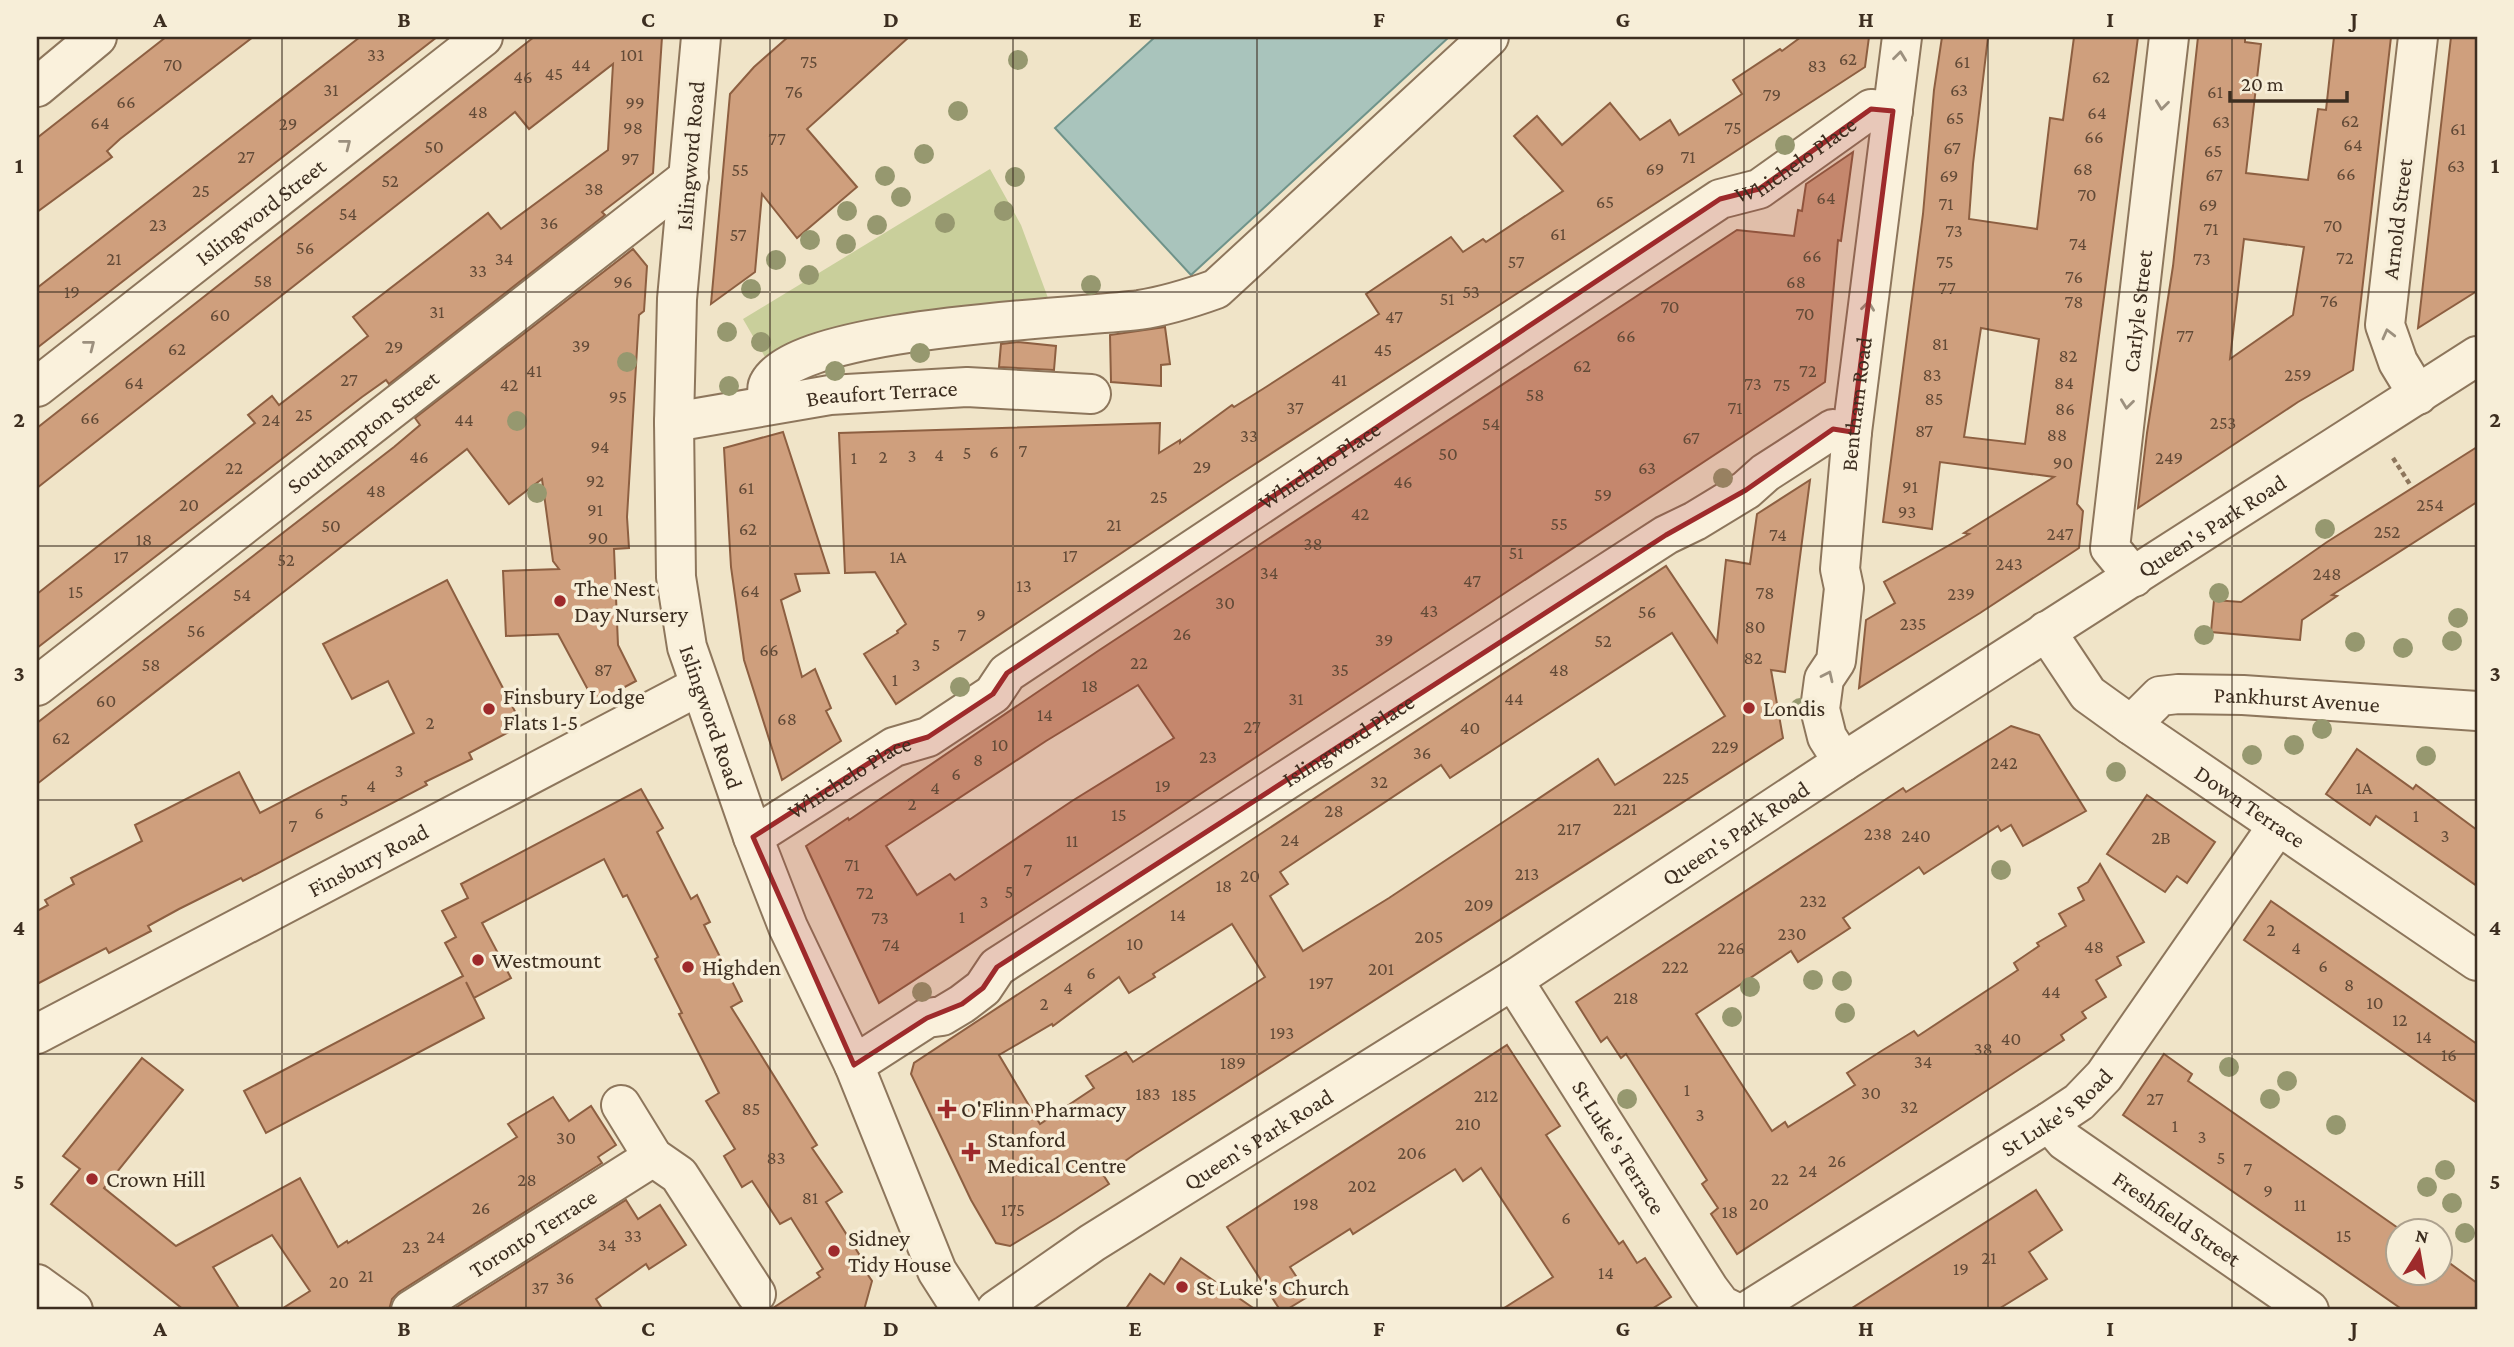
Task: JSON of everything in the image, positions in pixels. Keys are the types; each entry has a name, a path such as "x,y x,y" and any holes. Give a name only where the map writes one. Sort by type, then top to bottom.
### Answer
{"street":[{"path":"37,87 97,37"},
{"name":"Islingword Street","path":"37,387 483,37"},
{"name":"Islingword Road","path":"701,37 677,299 674,422 676,577 687,646 753,837 788,927 854,1065 937,1271 962,1310"},
{"path":"770,404 767,388 769,383 781,369 804,357 940,327 1141,309 1181,302 1216,289 1489,37"},
{"name":"Bentham Road","path":"1843,762 1827,737 1820,709 1824,680 1836,661 1838,648 1844,588 1840,569 1852,432 1902,37"},
{"name":"Carlyle Street","path":"2134,578 2110,548 2169,37"},
{"name":"Arnold Street","path":"2418,37 2385,325 2398,362 2418,395"},
{"name":"Whichelo Place","path":"753,837 894,747 928,737 993,694 1007,673 1720,199 1759,189 1871,109 1893,111"},
{"name":"Southampton Street","path":"37,686 689,177"},
{"name":"Queen's Park Road","path":"999,1310 1092,1243 1513,980 1843,762 2477,356"},
{"name":"Beaufort Terrace","path":"674,422 830,395 967,387 1091,394"},
{"name":"Islingword Place","path":"854,1065 927,1018 942,1016 962,1004 983,988 997,967 1666,535 1746,490 1765,473 1833,429 1852,432"},
{"name":"Down Terrace","path":"2046,631 2088,694 2477,961"},
{"name":"Finsbury Road","path":"37,1034 699,686"},
{"name":"Pankhurst Avenue","path":"2131,725 2160,696 2178,694 2244,695 2477,711"},
{"name":"St Luke's Road","path":"1749,1310 2079,1102 2104,1076 2278,824"},
{"name":"St Luke's Terrace","path":"1513,980 1709,1289 1721,1305 1731,1310"},
{"path":"621,1105 653,1157 679,1175 756,1294"},
{"name":"Freshfield Street","path":"2049,1122 2065,1141 2309,1310"},
{"name":"Toronto Terrace","path":"411,1310 653,1157"},
{"path":"37,1284 73,1310"}],"path":[{"path":"2393,458 2411,486"}],"highlighted area":[{"path":"1871,109 1893,111 1852,432 1833,429 1746,490 1666,535 997,967 983,988 962,1004 927,1018 854,1065 753,837 894,747 928,737 993,694 1007,673 1720,199 1759,189"}],"green space":[{"path":"990,169 1021,225 1051,306 944,312 765,357 743,319"}],"water":[{"path":"1155,37 1449,37 1191,275 1055,128"}],"building":[{"path":"166,37 253,37 120,139 107,151 112,157 37,212 37,138"},
{"path":"360,37 437,37 37,348 37,288"},
{"path":"534,37 662,37 653,173 602,212 605,215 389,384 386,380 362,397 37,648 37,594 255,423 248,415 272,396 279,405 368,336 353,317 488,213 501,229 608,150 613,64 529,129 515,112 37,488 37,428"},
{"path":"788,37 909,37 807,129 857,187 797,238 762,194 755,272 711,304 730,94 754,67"},
{"path":"1801,37 1869,37 1865,67 1229,481 896,704 864,654 898,633 906,624 875,572 845,573 839,433 1160,423 1159,453 1180,440 1180,443 1232,405 1234,407 1379,314 1366,294 1451,237 1463,252 1483,239 1486,242 1563,191 1514,136 1537,116 1562,145 1610,103 1640,140 1670,120 1679,135 1742,94 1733,80"},
{"path":"1942,37 1988,37 1969,219 2037,229 2050,118 2063,120 2074,37 2138,37 2077,504 2083,511 2079,548 1859,688 1866,620 1895,603 1884,582 1969,534 1964,533 2054,477 1940,462 1932,529 1883,522 1923,214 1934,90","holes":["1981,328 2039,339 2025,444 1964,437"]},
{"path":"2198,37 2245,37 2245,42 2261,44 2246,173 2308,180 2318,109 2326,110 2334,37 2391,37 2353,370 2298,402 2138,508 2173,266","holes":["2244,239 2304,247 2293,315 2230,359"]},
{"path":"2451,37 2477,37 2477,291 2418,328"},
{"path":"1853,152 1841,241 1838,240 1825,382 879,1003 806,846 1737,230 1794,236 1798,210 1802,211 1806,184","holes":["1138,685 1174,738 1072,801 955,880 950,874 917,895 886,846 1046,741"]},
{"path":"633,249 647,266 644,311 639,315 627,517 629,548 614,549 618,645 636,681 595,703 558,634 506,636 503,571 559,569 553,561 542,479 509,504 467,449 37,784 37,723 394,447 420,425 415,418"},
{"path":"1165,327 1170,364 1161,365 1161,386 1111,382 1110,335"},
{"path":"1018,342 1056,346 1054,370 999,367 1001,344"},
{"path":"783,432 829,573 795,574 800,591 781,600 802,677 815,669 831,708 826,711 841,741 782,780 744,660 731,567 724,448"},
{"path":"2477,447 2477,502 2332,595 2337,596 2302,620 2300,640 2211,632 2214,600 2241,602 2327,542"},
{"path":"1810,480 1785,672 1771,670 1783,738 1135,1154 1104,1176 1109,1184 1010,1246 996,1243 971,1200 911,1074 914,1063 1666,566 1717,642 1726,560 1750,564 1757,514","holes":["1672,633 1725,716 1615,785 1598,759 1389,898 1303,951 1270,896 1288,884 1280,872 1441,765 1450,778","1232,924 1265,977 1133,1062 1126,1052 1086,1076 1094,1088 1040,1124 999,1055 1052,1024 1053,1026 1119,977 1129,993 1155,977 1153,974"]},
{"path":"447,580 522,725 469,753 472,759 425,782 427,785 243,881 241,878 179,909 148,926 151,931 109,953 106,948 37,984 37,911 48,905 45,900 74,884 71,878 142,841 135,825 239,772 260,813 414,733 388,681 352,699 323,644"},
{"path":"2011,726 2039,735 2086,811 2023,846 2011,825 2001,831 1998,826 1924,874 1919,867 1843,918 1850,928 1798,962 1791,951 1696,1014 1772,1131 1785,1122 1788,1127 1855,1085 1847,1073 1914,1031 1918,1036 2018,970 2014,963 2039,946 2037,943 2066,926 2059,914 2084,900 2078,888 2088,882 2100,864 2144,942 2117,957 2121,965 2096,980 2106,997 2082,1012 2086,1018 2061,1035 2064,1040 1737,1254 1711,1214 1718,1208 1702,1184 1707,1180 1626,1054 1621,1058 1607,1037 1601,1042 1576,1002 1903,788 1906,792"},
{"path":"2357,749 2413,789 2416,785 2477,830 2477,886 2376,816 2370,825 2326,794"},
{"path":"641,789 663,828 657,832 691,899 697,895 710,922 704,925 742,1001 731,1007 817,1145 812,1148 842,1192 826,1202 871,1273 868,1275 872,1281 864,1310 770,1310 820,1277 817,1273 823,1269 791,1218 780,1224 752,1181 742,1187 724,1156 735,1149 706,1101 719,1093 679,1014 682,1013 655,959 658,957 627,895 623,897 604,859 482,923 511,978 474,998 484,1018 266,1133 244,1091 463,976 445,943 456,937 442,911 468,898 461,884"},
{"path":"2147,795 2215,842 2187,883 2177,876 2165,892 2107,854"},
{"path":"2271,901 2477,1044 2477,1103 2244,940"},
{"path":"1507,1045 1560,1126 1546,1135 1619,1244 1623,1241 1637,1263 1645,1258 1671,1297 1650,1310 1501,1310 1553,1277 1481,1168 1463,1181 1455,1169 1353,1234 1350,1229 1290,1267 1309,1296 1286,1310 1280,1310 1227,1227"},
{"path":"2164,1054 2192,1074 2188,1081 2384,1218 2384,1288 2454,1288 2454,1266 2477,1283 2477,1310 2403,1310 2123,1115"},
{"path":"142,1058 183,1090 104,1188 176,1246 300,1178 338,1247 517,1137 508,1124 553,1097 569,1121 591,1106 616,1145 598,1157 602,1163 399,1292 392,1299 389,1310 280,1310 310,1291 272,1235 213,1267 240,1310 184,1310 51,1204 80,1169 63,1156"},
{"path":"2036,1190 2062,1230 2029,1252 2047,1279 1997,1310 1849,1310"},
{"path":"626,1200 638,1219 660,1205 686,1245 649,1269 646,1264 596,1299 603,1310 452,1310"},
{"name":"St Luke's Church","path":"1181,1258 1256,1310 1125,1310 1150,1274 1164,1284"}],"place":[{"name":"The Nest Day Nursery","path":"560,601"},
{"name":"Londis","path":"1749,708"},
{"name":"Finsbury Lodge Flats 1-5","path":"489,709"},
{"name":"Westmount","path":"478,960"},
{"name":"Highden","path":"688,967"},
{"name":"O'Flinn Pharmacy","path":"947,1109"},
{"name":"Stanford Medical Centre","path":"971,1152"},
{"name":"Crown Hill","path":"92,1179"},
{"name":"Sidney Tidy House","path":"834,1251"},
{"name":"St Luke's Church","path":"1182,1287"}]}
